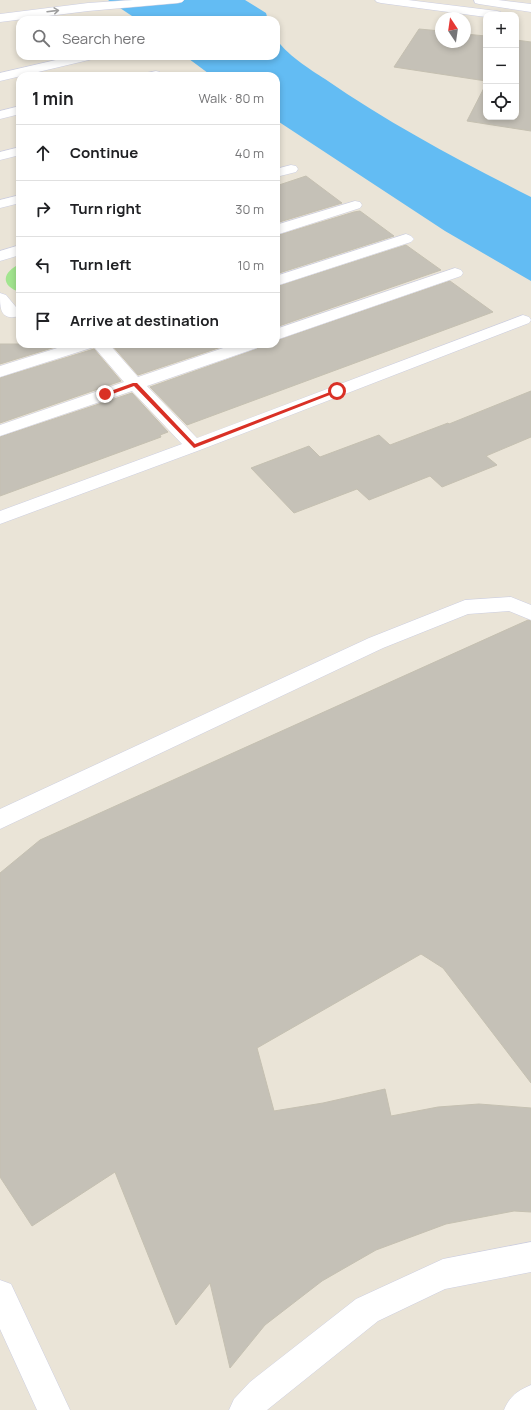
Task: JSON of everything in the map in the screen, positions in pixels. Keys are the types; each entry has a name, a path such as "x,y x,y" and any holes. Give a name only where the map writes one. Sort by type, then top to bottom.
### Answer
{"street":[{"path":"38,2 52,0"},
{"path":"0,18 88,7 178,0"},
{"path":"381,0 483,13"},
{"path":"469,0 531,8"},
{"path":"519,18 531,20"},
{"path":"21,72 72,60"},
{"path":"0,77 16,73"},
{"path":"0,115 16,111"},
{"path":"0,156 16,152"},
{"path":"280,172 291,169"},
{"path":"0,204 16,200"},
{"path":"280,229 355,204"},
{"path":"280,281 406,239"},
{"path":"280,334 455,273"},
{"path":"0,298 11,313"},
{"path":"0,518 194,446 524,320"},
{"path":"0,372 74,348"},
{"path":"104,348 135,384 194,446"},
{"path":"0,431 239,348"},
{"path":"0,820 376,643 465,607 521,606 531,613"},
{"path":"245,1410 261,1393 367,1310 443,1274 531,1257"},
{"path":"0,1295 54,1410"},
{"path":"520,1410 531,1401"}],"green space":[{"path":"16,266 16,290 6,283 7,275"}],"water":[{"path":"108,0 245,0 266,13 267,16 132,16"},
{"path":"280,44 298,61 400,127 531,197 531,281 445,231 280,123 280,72 207,72 190,60 280,60"}],"building":[{"path":"419,29 435,30 435,48 471,48 471,35 483,36 483,81 394,67"},
{"path":"519,40 531,42 531,131 467,121 483,90 483,120 519,120"},
{"path":"306,176 342,203 280,222 280,185"},
{"path":"360,211 394,236 280,273 280,235"},
{"path":"406,245 441,270 280,326 280,286"},
{"path":"450,281 493,312 187,425 150,387 258,348 280,348 280,340"},
{"path":"0,344 16,344 16,348 52,348 0,364"},
{"path":"114,348 218,348 138,375"},
{"path":"94,349 121,381 0,423 0,378"},
{"path":"531,391 531,437 486,456 497,465 442,487 430,476 369,500 357,489 294,513 251,468 309,446 320,457 379,435 390,445 448,423 449,424"},
{"path":"132,393 168,432 160,435 161,437 0,496 0,437"},
{"path":"528,620 531,621 531,1083 443,968 421,954 257,1048 274,1111 323,1103 385,1089 391,1116 438,1107 479,1104 531,1108 531,1212 514,1211 446,1224 376,1250 322,1281 265,1325 230,1368 210,1283 176,1325 115,1172 32,1226 0,1177 0,873 40,840"}],"route":[{"path":"105,394 135,384 194,446 337,391"}]}
